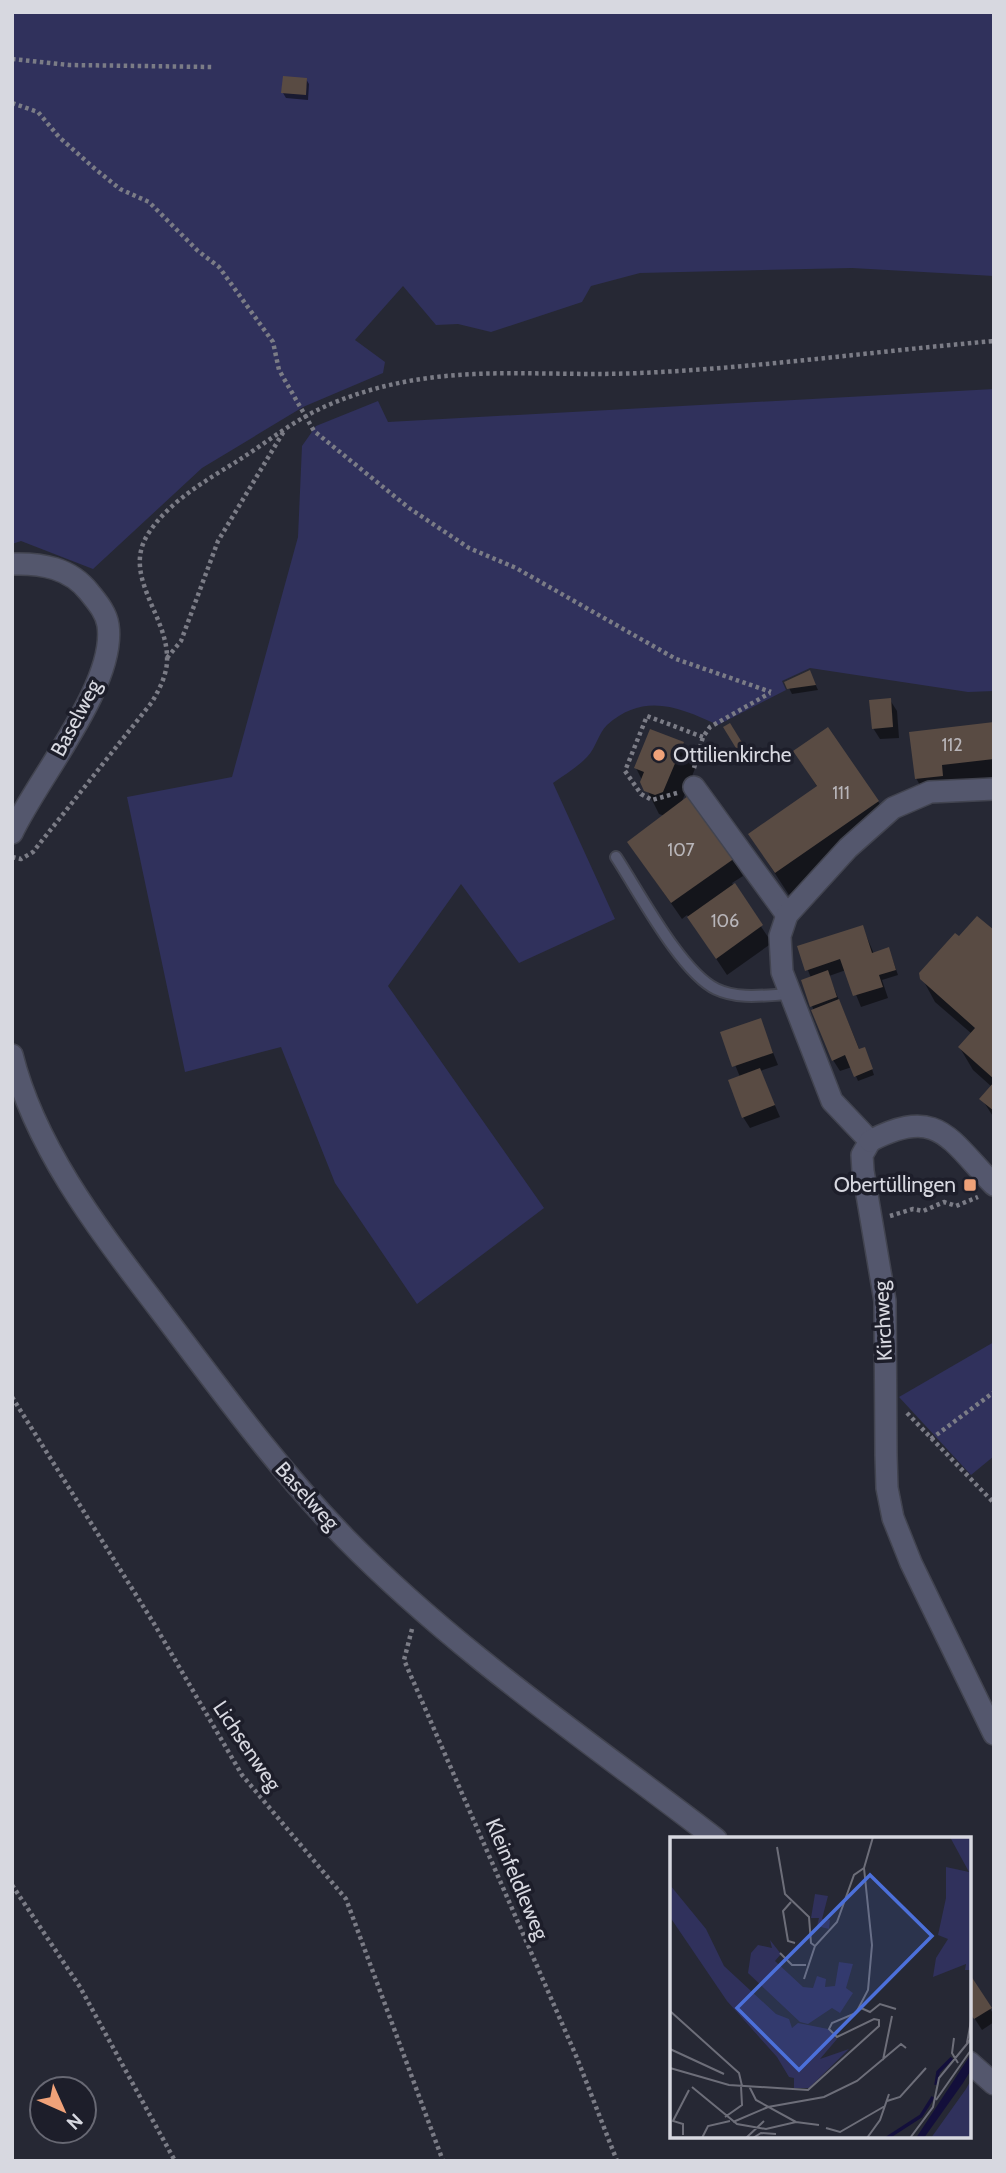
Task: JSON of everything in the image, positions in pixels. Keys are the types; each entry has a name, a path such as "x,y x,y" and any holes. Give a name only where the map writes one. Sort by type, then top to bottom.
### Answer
{"street":[{"name":"Baselweg","path":"12,564 35,563 62,570 82,582 108,625 107,652 94,690 12,833"},
{"path":"694,787 788,915"},
{"path":"987,1191 934,1128 905,1126 870,1141 832,1101 782,972 780,936 788,915 848,848 893,808 930,792 994,789"},
{"name":"Baselweg","path":"12,1055 20,1087 52,1152 88,1213 274,1460 345,1538 421,1611 481,1662 713,1837"},
{"name":"Kirchweg","path":"870,1141 862,1155 885,1301 887,1488 893,1518 994,1734"},
{"path":"971,2064 994,2084"}],"lane":[{"path":"616,857 680,955 701,978 717,989 742,996 790,994"}],"path":[{"path":"12,59 69,65 213,67"},
{"path":"12,103 38,112 93,168 120,189 149,202 198,251 219,267 256,322 273,342 279,370 314,431 437,530 469,548 516,568 676,659 771,692 710,727 703,737 693,770 694,787"},
{"path":"12,857 21,859 33,852 152,702 163,682 167,658 164,632 142,581 138,562 146,536 195,488 326,406 421,377 492,372 639,373 994,341"},
{"path":"167,658 181,641 218,541 285,430"},
{"path":"672,795 652,800 640,794 625,771 647,716 703,737"},
{"path":"897,1214 913,1209 922,1211 944,1202 956,1206 987,1191"},
{"path":"886,1391 994,1503"},
{"path":"931,1439 994,1392"},
{"name":"Lichsenweg","path":"12,1397 153,1622 242,1775 346,1899 443,2161"},
{"name":"Kleinfeldleweg","path":"421,1611 405,1645 404,1660 577,2058 617,2161"},
{"path":"12,1885 80,1987 176,2161"}],"shaded area":[{"path":"12,12 994,12 994,276 852,268 640,273 591,286 582,302 491,332 458,324 436,325 403,286 355,340 385,362 383,373 303,407 202,468 93,569 21,541 12,544"},
{"path":"994,389 994,691 968,692 810,668 782,681 786,690 718,725 675,708 662,706 634,709 621,715 607,725 583,761 553,783 615,919 519,963 461,884 388,986 544,1208 417,1304 335,1183 281,1047 185,1072 127,797 232,777 298,537 302,446 316,426 378,401 388,422"},
{"path":"994,1342 994,1456 971,1475 899,1397"}],"building":[{"path":"283,76 307,78 306,95 281,93"},
{"path":"810,670 816,685 787,689 784,682"},
{"path":"891,698 893,727 872,729 869,700"},
{"path":"994,722 994,759 942,765 943,776 915,779 909,732"},
{"path":"730,723 746,749 739,753 723,727"},
{"path":"828,727 879,801 775,873 748,834 817,786 793,751"},
{"name":"Ottilienkirche","path":"650,729 684,742 663,792 655,795 644,791 640,782 644,772 634,768"},
{"path":"688,796 735,858 671,903 627,842"},
{"path":"735,883 763,925 716,959 687,917"},
{"path":"977,916 994,930 994,1079 958,1047 975,1028 920,979 919,973 955,933 959,936"},
{"path":"863,925 872,953 889,947 896,970 879,975 883,987 853,996 840,959 805,971 797,946"},
{"path":"828,970 837,997 810,1007 801,980"},
{"path":"839,999 859,1049 865,1047 873,1069 854,1077 845,1055 832,1061 811,1010"},
{"path":"761,1018 773,1053 732,1067 720,1032"},
{"path":"760,1068 775,1105 742,1118 728,1080"},
{"path":"994,1082 994,1111 979,1099"},
{"path":"971,1976 992,2008 974,2019 971,2015"}],"place":[{"name":"Ottilienkirche","path":"659,755"},
{"name":"Obertüllingen","path":"970,1185"}]}
